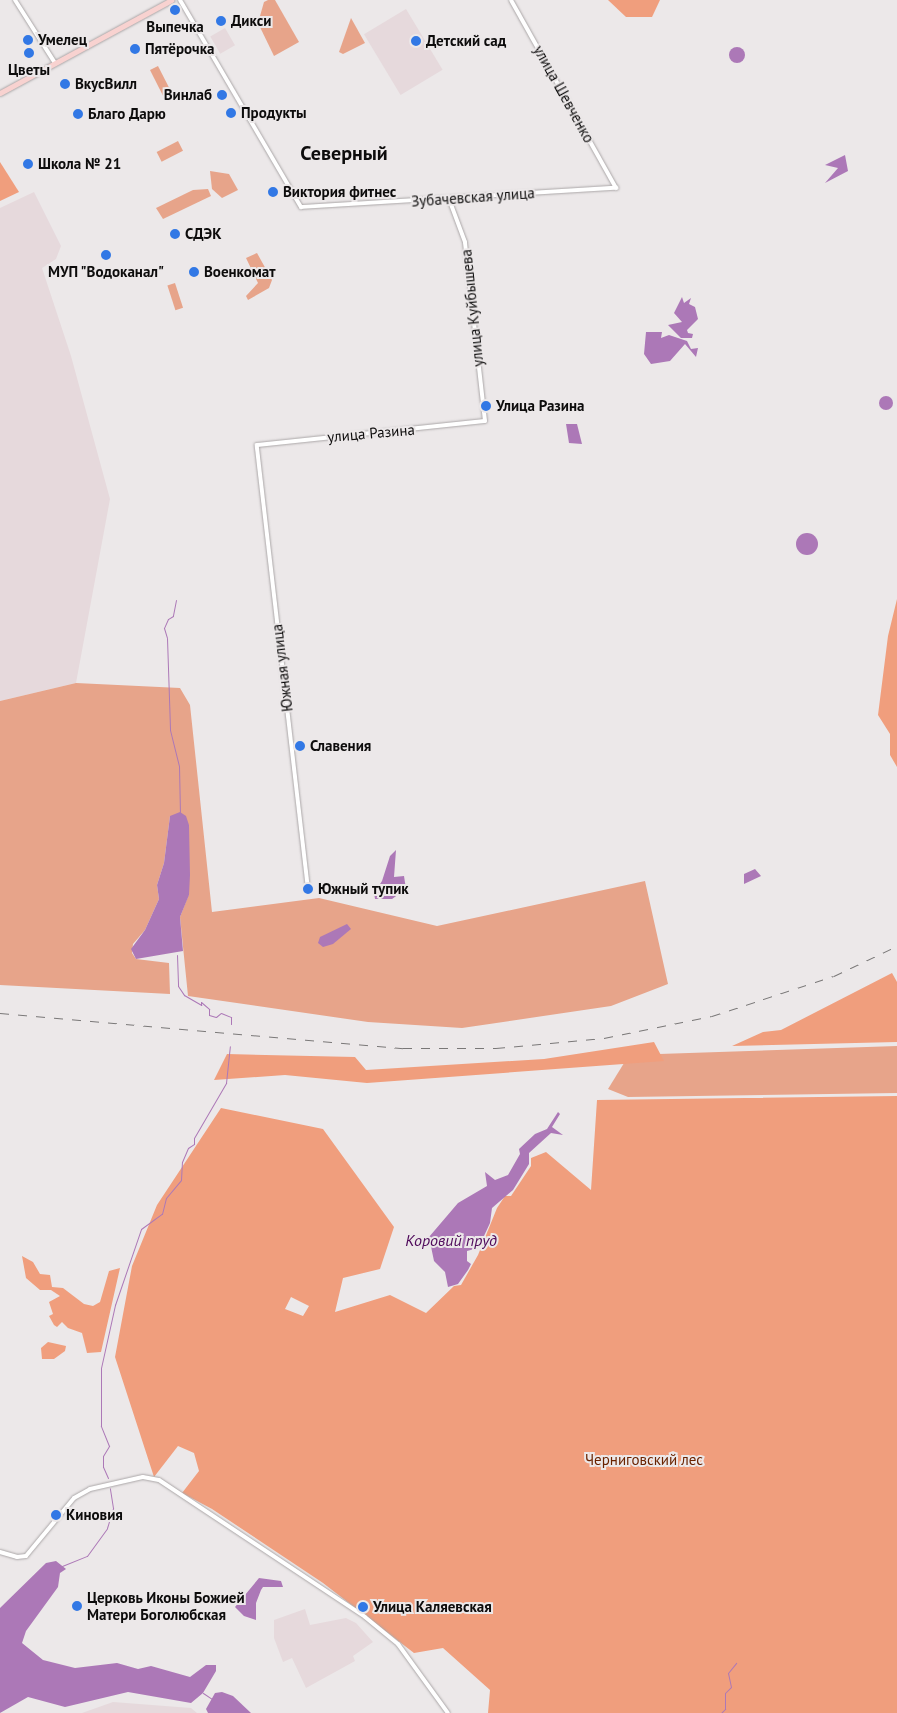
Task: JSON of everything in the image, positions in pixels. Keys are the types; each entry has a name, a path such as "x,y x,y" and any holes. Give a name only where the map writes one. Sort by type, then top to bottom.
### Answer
{"main road":[{"path":"0,93 171,0"}],"street":[{"path":"15,0 55,62"},
{"name":"Зубачевская улица","path":"180,0 301,207 616,188"},
{"name":"улица Шевченко","path":"512,0 616,188"},
{"name":"улица Куйбышева","path":"449,199 465,242 484,420"},
{"name":"улица Разина","path":"257,445 484,420"},
{"name":"Южная улица","path":"257,445 308,890"},
{"path":"0,1552 17,1557 26,1556 74,1498 90,1488 143,1477 159,1480 365,1617 398,1644 448,1713"}],"shaded area":[{"path":"275,0 299,42 274,56 258,23 264,2"},
{"path":"406,9 443,70 401,95 364,34"},
{"path":"351,18 365,43 343,54 339,52"},
{"path":"225,28 235,45 220,54 210,36"},
{"path":"158,66 171,92 163,96 150,70"},
{"path":"178,141 183,151 162,162 157,152"},
{"path":"210,171 229,174 238,190 222,198 212,189"},
{"path":"208,189 211,196 163,219 156,208 193,190"},
{"path":"34,192 61,246 56,259 42,268 71,356 110,499 76,683 0,701 0,208"},
{"path":"257,253 272,280 269,288 248,300 246,296 258,283 246,258"},
{"path":"175,283 183,308 175,310 167,285"},
{"path":"76,683 180,688 190,705 212,912 319,898 437,926 645,881 668,984 611,1006 462,1028 368,1022 188,996 180,917 189,894 189,825 170,816 164,863 157,885 159,899 145,930 133,944 132,953 136,959 169,963 170,994 0,985 0,701"},
{"path":"897,1046 897,1093 628,1097 608,1089 629,1055"},
{"path":"305,1609 310,1625 346,1618 356,1623 373,1642 353,1656 355,1661 306,1688 292,1658 283,1662 274,1638 274,1620"},
{"path":"113,1702 191,1708 197,1713 82,1713"}],"green space":[{"path":"608,0 660,0 652,17 626,17"},
{"path":"0,162 19,192 0,201"},
{"path":"897,599 897,767 890,755 890,734 878,715 888,636"},
{"path":"892,973 897,982 897,1042 732,1046 763,1032 781,1030"},
{"path":"654,1042 664,1061 367,1083 285,1075 214,1080 227,1054 355,1057 366,1070 544,1059"},
{"name":"Черниговский лес","path":"897,1096 897,1713 488,1713 490,1690 443,1648 414,1653 323,1583 212,1509 182,1493 199,1471 194,1453 178,1446 154,1477 115,1357 132,1266 157,1205 221,1108 323,1129 394,1227 380,1269 343,1278 335,1312 390,1295 426,1313 454,1286 461,1285 478,1255 497,1208 505,1196 511,1196 531,1166 531,1158 546,1152 591,1190 597,1100","holes":["291,1297 309,1306 303,1316 285,1309"]},
{"path":"22,1256 33,1262 40,1274 50,1275 52,1287 63,1288 84,1304 93,1306 100,1302 109,1271 120,1268 101,1352 87,1353 82,1333 68,1328 62,1322 57,1327 54,1325 49,1316 53,1314 49,1302 60,1296 51,1290 40,1290 26,1278"},
{"path":"48,1342 66,1346 65,1351 54,1359 42,1359 41,1348"}],"water":[{"path":"737,47 743,49 745,55 743,61 737,63 731,61 729,55 731,49"},
{"path":"845,155 848,171 825,183 838,168 825,165"},
{"path":"682,297 684,303 691,298 689,304 695,307 698,319 687,330 688,333 693,334 692,338 681,338 668,325 682,322 674,313"},
{"path":"646,332 662,332 661,338 669,335 687,341 691,349 698,348 696,357 685,344 670,361 651,364 644,354"},
{"path":"883,396 889,396 893,403 889,410 883,410 879,406 879,400"},
{"path":"566,424 577,424 582,444 569,443"},
{"path":"807,533 815,536 818,544 815,552 807,555 799,552 796,544 799,536"},
{"path":"180,812 186,816 189,825 189,895 180,917 183,951 136,959 131,949 145,930 159,899 157,885 164,863 170,816"},
{"path":"396,850 394,877 404,876 406,889 392,899 375,899 374,893 382,881 390,856"},
{"path":"755,869 761,876 744,884 744,874"},
{"path":"347,924 351,929 333,944 323,947 318,943 320,937"},
{"name":"Коровий пруд","path":"558,1112 560,1114 552,1127 563,1135 551,1133 529,1153 529,1164 513,1190 492,1208 490,1223 484,1236 477,1241 478,1248 467,1251 467,1261 471,1264 468,1270 458,1284 448,1287 445,1272 434,1261 429,1237 458,1203 487,1186 485,1172 495,1180 508,1175 520,1154 519,1149 535,1134 547,1129"},
{"path":"56,1561 66,1569 60,1573 58,1587 26,1631 22,1643 43,1660 75,1668 117,1663 138,1669 151,1666 190,1677 206,1665 216,1665 216,1671 203,1693 191,1703 128,1692 65,1707 28,1697 0,1713 0,1608 46,1563"},
{"path":"259,1578 281,1581 283,1587 263,1587 256,1603 256,1620 244,1616 235,1607"},
{"path":"222,1692 233,1696 251,1713 208,1713 206,1709 215,1693"}],"waterway":[{"path":"176,600 173,616 168,619 164,628 167,638 170,730 179,766 180,812"},
{"path":"177,955 178,986 184,995 201,1005 201,1002 209,1009 209,1015 216,1017 221,1013 231,1017 231,1024"},
{"path":"108,1478 103,1467 103,1456 109,1446 101,1426 101,1368 115,1305 141,1229 162,1214 166,1198 181,1180 182,1162 188,1148 194,1144 194,1138 226,1083 230,1046"},
{"path":"62,1566 87,1556 107,1528 113,1508 110,1488"},
{"path":"721,1713 725,1709 725,1693 731,1687 728,1673 736,1663"},
{"path":"203,1693 212,1699"}],"railway":[{"path":"0,1013 403,1048 496,1048 604,1038 712,1016 834,976 897,946"}],"place":[{"name":"Выпечка","path":"175,10"},
{"name":"Дикси","path":"221,21"},
{"name":"Умелец","path":"28,40"},
{"name":"Детский сад","path":"416,41"},
{"name":"Пятёрочка","path":"135,49"},
{"name":"Цветы","path":"29,53"},
{"name":"ВкусВилл","path":"65,84"},
{"name":"Винлаб","path":"222,95"},
{"name":"Продукты","path":"231,113"},
{"name":"Благо Дарю","path":"78,114"},
{"name":"Школа № 21","path":"28,164"},
{"name":"Виктория фитнес","path":"273,192"},
{"name":"СДЭК","path":"175,234"},
{"name":"МУП \"Водоканал\"","path":"106,255"},
{"name":"Военкомат","path":"194,272"},
{"name":"Улица Разина","path":"486,406"},
{"name":"Славения","path":"300,746"},
{"name":"Южный тупик","path":"308,889"},
{"name":"Киновия","path":"56,1515"},
{"name":"Церковь Иконы Божией Матери Боголюбская","path":"77,1606"},
{"name":"Улица Каляевская","path":"363,1607"}],"district":[{"name":"Северный","path":"344,153"}]}
